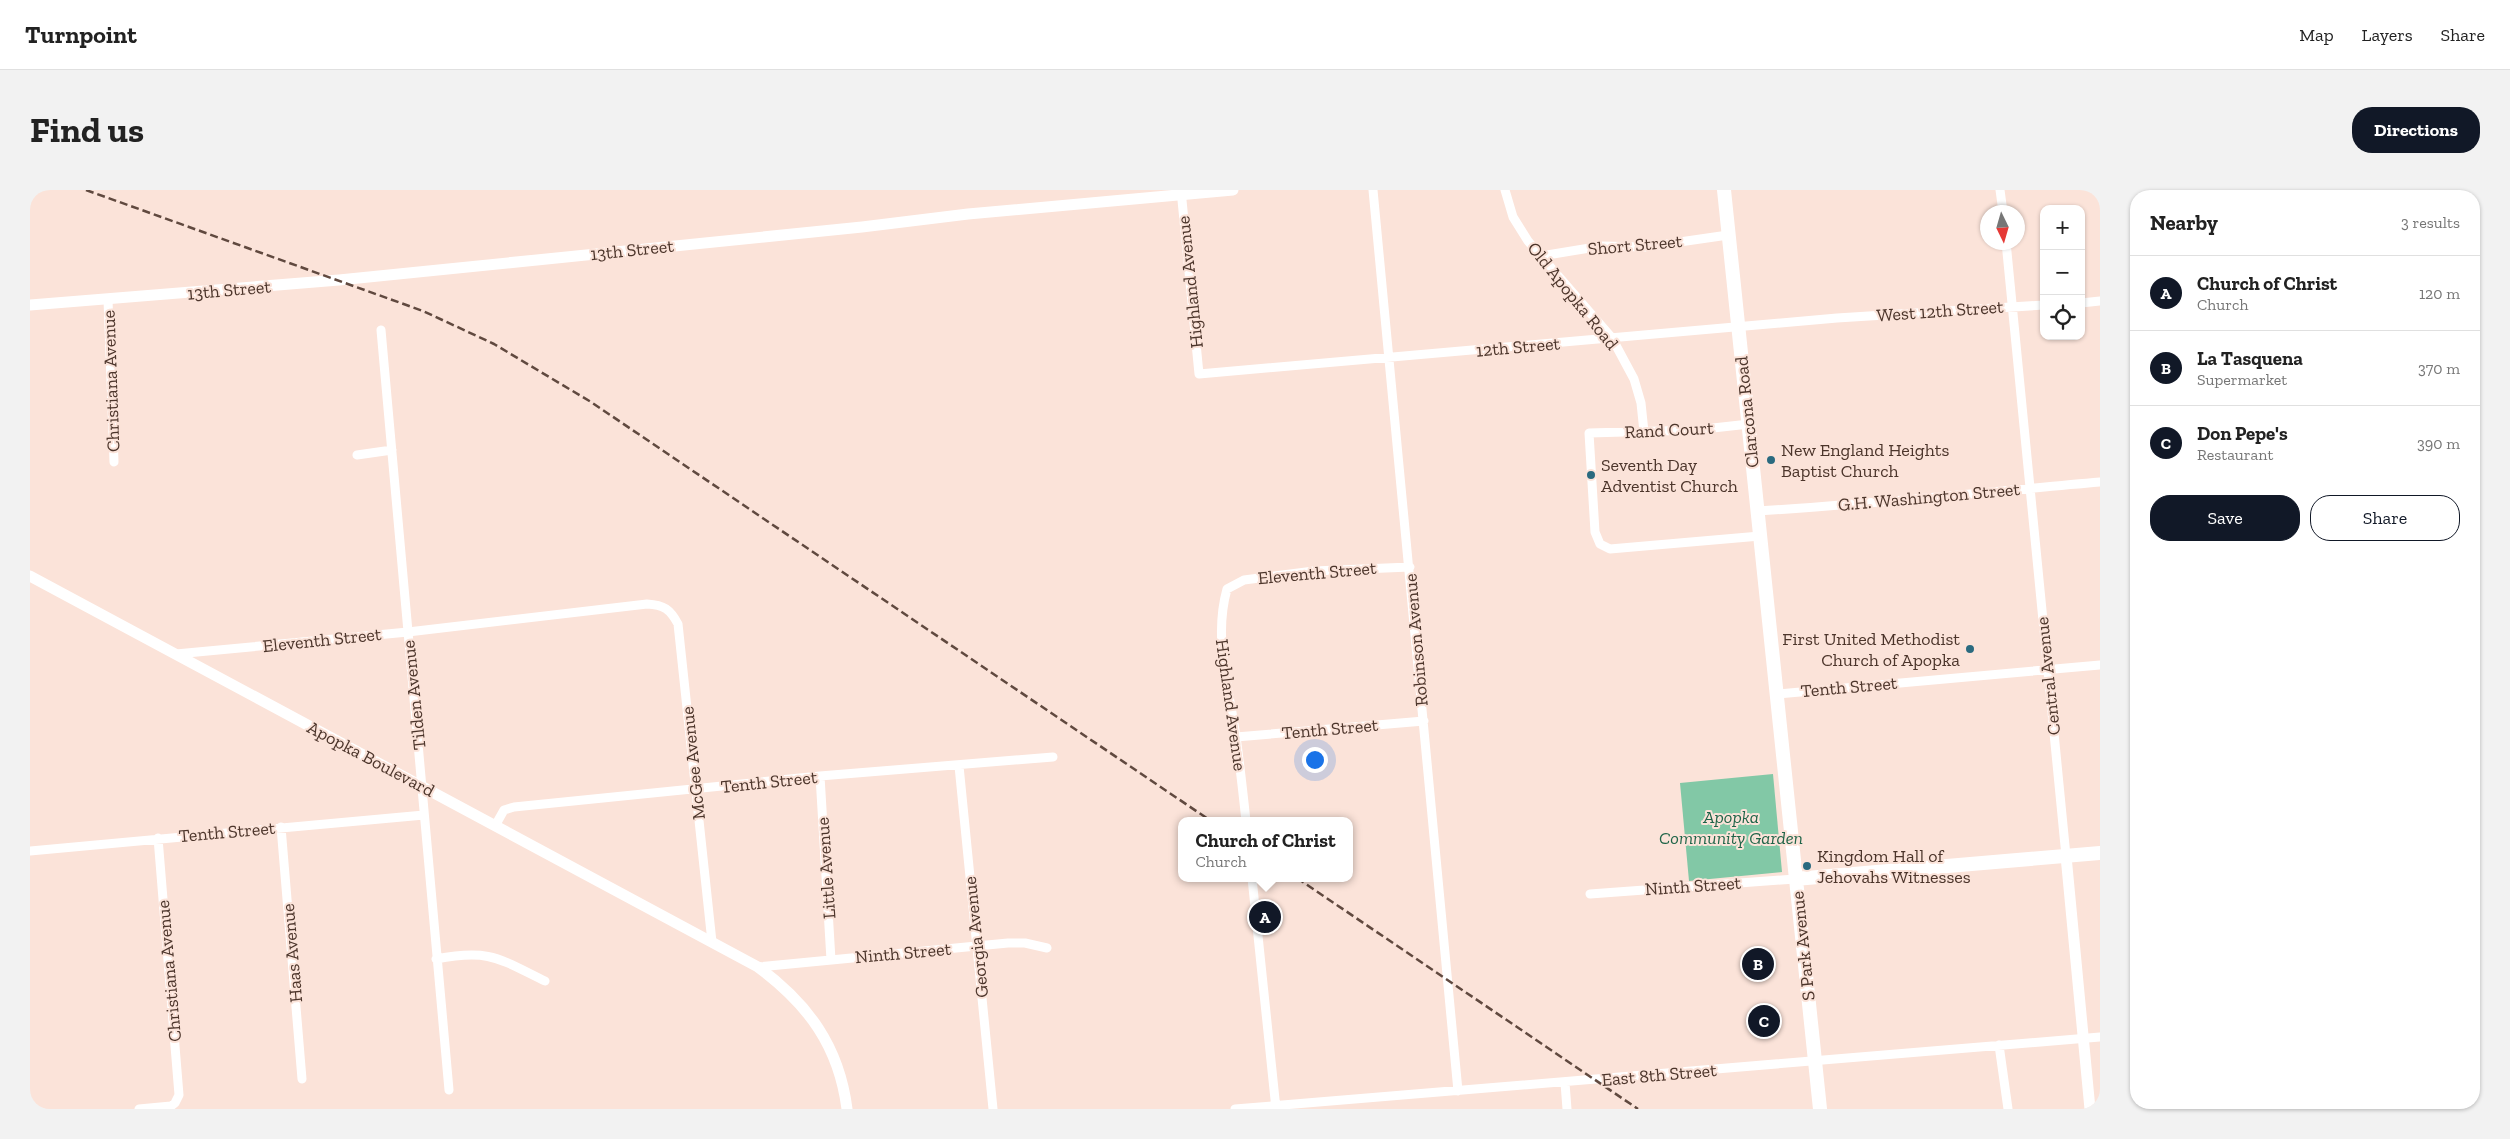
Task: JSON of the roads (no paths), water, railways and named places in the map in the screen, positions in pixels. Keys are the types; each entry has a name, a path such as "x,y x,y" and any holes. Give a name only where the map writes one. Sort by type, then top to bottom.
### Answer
{"main road":[{"name":"Clarcona Road","path":"1724,190 1777,694"},
{"name":"S Park Avenue","path":"1777,694 1820,1109"},
{"path":"1795,879 2100,853"}],"street":[{"name":"13th Street","path":"30,305 348,279 862,227 1181,192 1234,190"},
{"name":"Robinson Avenue","path":"1373,190 1458,1091"},
{"name":"Old Apopka Road","path":"1505,190 1513,217 1541,256 1612,338 1634,379 1641,403 1644,432"},
{"path":"2000,190 2002,205"},
{"name":"Highland Avenue","path":"1181,192 1199,374"},
{"name":"Short Street","path":"1541,256 1602,246 1645,247 1728,235"},
{"name":"Central Avenue","path":"2007,250 2090,1109"},
{"name":"Christiana Avenue","path":"108,300 114,462"},
{"path":"2085,303 2100,301"},
{"name":"West 12th Street","path":"1837,318 2040,305"},
{"name":"12th Street","path":"1199,374 1837,318"},
{"name":"Tilden Avenue","path":"381,330 424,787 424,815 449,1090"},
{"name":"Rand Court","path":"1749,424 1644,432 1589,433 1595,532 1600,544 1610,549 1760,536"},
{"path":"357,455 392,450"},
{"name":"G.H. Washington Street","path":"1758,512 1879,503 1946,494 2100,482"},
{"name":"Eleventh Street","path":"1227,589 1244,580 1314,570 1410,567"},
{"name":"Apopka Boulevard","path":"30,576 758,967 797,1000 816,1025 837,1065 847,1109"},
{"name":"Highland Avenue","path":"1227,589 1222,608 1220,644 1236,737 1246,817"},
{"name":"Eleventh Street","path":"176,654 408,632 647,604"},
{"name":"McGee Avenue","path":"647,604 661,605 670,610 678,624 712,942"},
{"name":"Tenth Street","path":"1777,694 2100,665"},
{"name":"Tenth Street","path":"1236,737 1424,721"},
{"name":"Tenth Street","path":"494,826 504,810 508,808 820,776 958,766 1053,756"},
{"name":"Georgia Avenue","path":"958,766 993,1109"},
{"name":"Little Avenue","path":"820,776 831,960"},
{"name":"Tenth Street","path":"30,851 424,815"},
{"name":"Haas Avenue","path":"281,827 302,1079"},
{"name":"Christiana Avenue","path":"139,1109 171,1106 179,1095 158,838"},
{"name":"Ninth Street","path":"1590,894 1795,879"},
{"path":"1252,882 1275,1107"},
{"name":"Ninth Street","path":"758,967 1025,943 1047,948"},
{"path":"436,959 466,953 494,956 545,981"},
{"name":"East 8th Street","path":"1235,1109 2100,1037"},
{"path":"1999,1045 2008,1109"},
{"path":"1565,1083 1567,1109"}],"railway":[{"path":"86,190 423,311 494,344 591,402 1205,817"},
{"path":"1303,882 1638,1109"}],"place":[{"name":"New England Heights Baptist Church","path":"1771,460"},
{"name":"Seventh Day Adventist Church","path":"1591,475"},
{"name":"First United Methodist Church of Apopka","path":"1970,649"},
{"name":"Kingdom Hall of Jehovahs Witnesses","path":"1807,866"},
{"name":"Church of Christ","path":"1265,917"},
{"name":"La Tasquena","path":"1758,964"},
{"name":"Don Pepe's","path":"1764,1021"}],"park label":[{"name":"Apopka Community Garden","path":"1731,828"}]}
